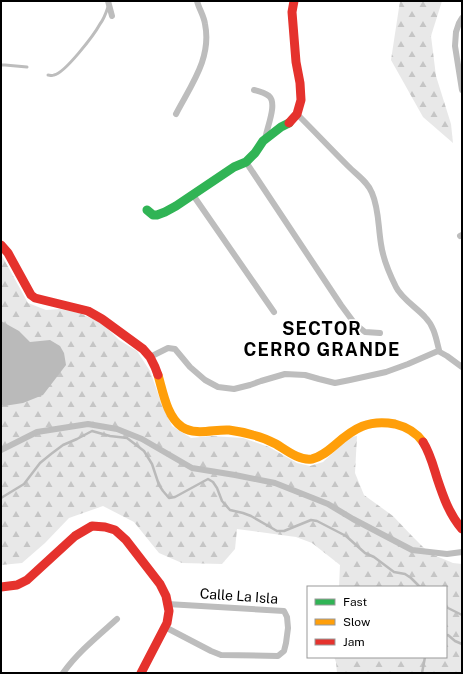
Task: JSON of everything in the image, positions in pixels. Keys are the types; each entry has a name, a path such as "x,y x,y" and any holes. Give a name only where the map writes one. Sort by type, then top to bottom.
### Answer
{"street":[{"path":"176,114 202,65 206,52 207,35 205,23 197,1"},
{"path":"147,210 153,215 165,212 234,167 246,162 265,140 281,127 290,122 297,114 301,100 292,12 294,1"},
{"path":"108,3 112,16"},
{"path":"462,18 456,32 455,46 462,90"},
{"path":"254,90 268,95 272,102 272,110 265,140"},
{"path":"297,114 349,167 363,179 372,191 378,209 381,245 389,274 397,289 431,325 436,337 438,351"},
{"path":"246,162 355,324 365,332 380,333"},
{"path":"193,195 274,312"},
{"path":"1,245 8,253 31,294 35,298 88,311 143,348 155,367 170,414 174,421 183,429 194,432 230,430 253,435 267,440 304,459 315,458 326,453 360,426 387,423 400,426 412,431 422,442 431,458 447,505 456,523 462,529"},
{"path":"150,357 168,348 175,349 190,367 204,380 218,387 234,389 284,374 305,374 319,380 335,383 386,372 438,351"},
{"path":"438,351 462,367"},
{"path":"1,450 37,432 88,424 117,429 142,439 192,468 276,483 328,504 412,550 447,554 462,552"},
{"path":"1,588 17,585 27,580 75,536 92,526 115,530 126,540 160,584 166,596 169,611 165,628 141,673"},
{"name":"Calle La Isla","path":"165,628 211,652 221,655 278,656 284,651 288,628 287,617 284,611 167,604"},
{"path":"63,673 72,661 97,636 117,619"}],"lane":[{"path":"48,75 54,76 59,73 82,50 101,23 108,3"},
{"path":"1,65 27,66"}],"green space":[{"path":"400,1 442,1 431,36 436,76 451,124 453,143 423,117 391,60"},
{"path":"1,254 28,303 46,310 60,309 79,313 102,323 119,340 137,351 150,371 162,405 172,426 191,438 211,436 243,438 269,447 297,463 310,466 323,462 350,437 357,436 355,473 364,495 393,516 429,553 453,563 462,564 462,673 337,673 334,658 447,658 447,586 339,586 340,565 312,543 296,537 237,529 235,549 222,564 182,563 159,553 134,522 103,506 69,518 45,543 22,563 1,565"}],"shaded area":[{"path":"1,321 19,331 30,342 50,340 60,346 64,353 66,365 43,395 23,403 4,406 1,405"}],"waterway":[{"path":"1,498 24,484 40,463 63,445 92,431 110,436 127,438 144,451 152,464 159,485 169,498 175,497 208,479 213,482 222,501 230,510 251,516 277,531 284,531 311,520 317,521 346,536 365,553 374,557 394,572 405,574 419,586"},
{"path":"447,608 462,615"},
{"path":"447,636 462,644"},
{"path":"422,673 425,658"}],"traffic: fast":[{"path":"147,210 153,215 157,215 176,206 234,167 246,162 255,153 263,141 281,127 289,123"}],"traffic: slow":[{"path":"158,375 169,411 177,423 187,430 199,432 229,430 247,434 268,440 293,454 307,459 312,459 321,455 355,430 370,424 395,424 411,430 423,442"}],"traffic: jam":[{"path":"289,123 297,114 301,100 292,12 294,1"},
{"path":"1,245 8,253 31,295 35,298 88,311 102,319 143,349 150,357 158,375"},
{"path":"423,442 447,505 453,517 462,529"},
{"path":"1,587 17,585 27,580 75,536 92,526 105,527 115,530 126,540 160,584 166,596 169,611 167,623 141,673"}],"district":[{"name":"SECTOR CERRO GRANDE","path":"322,338"}]}
